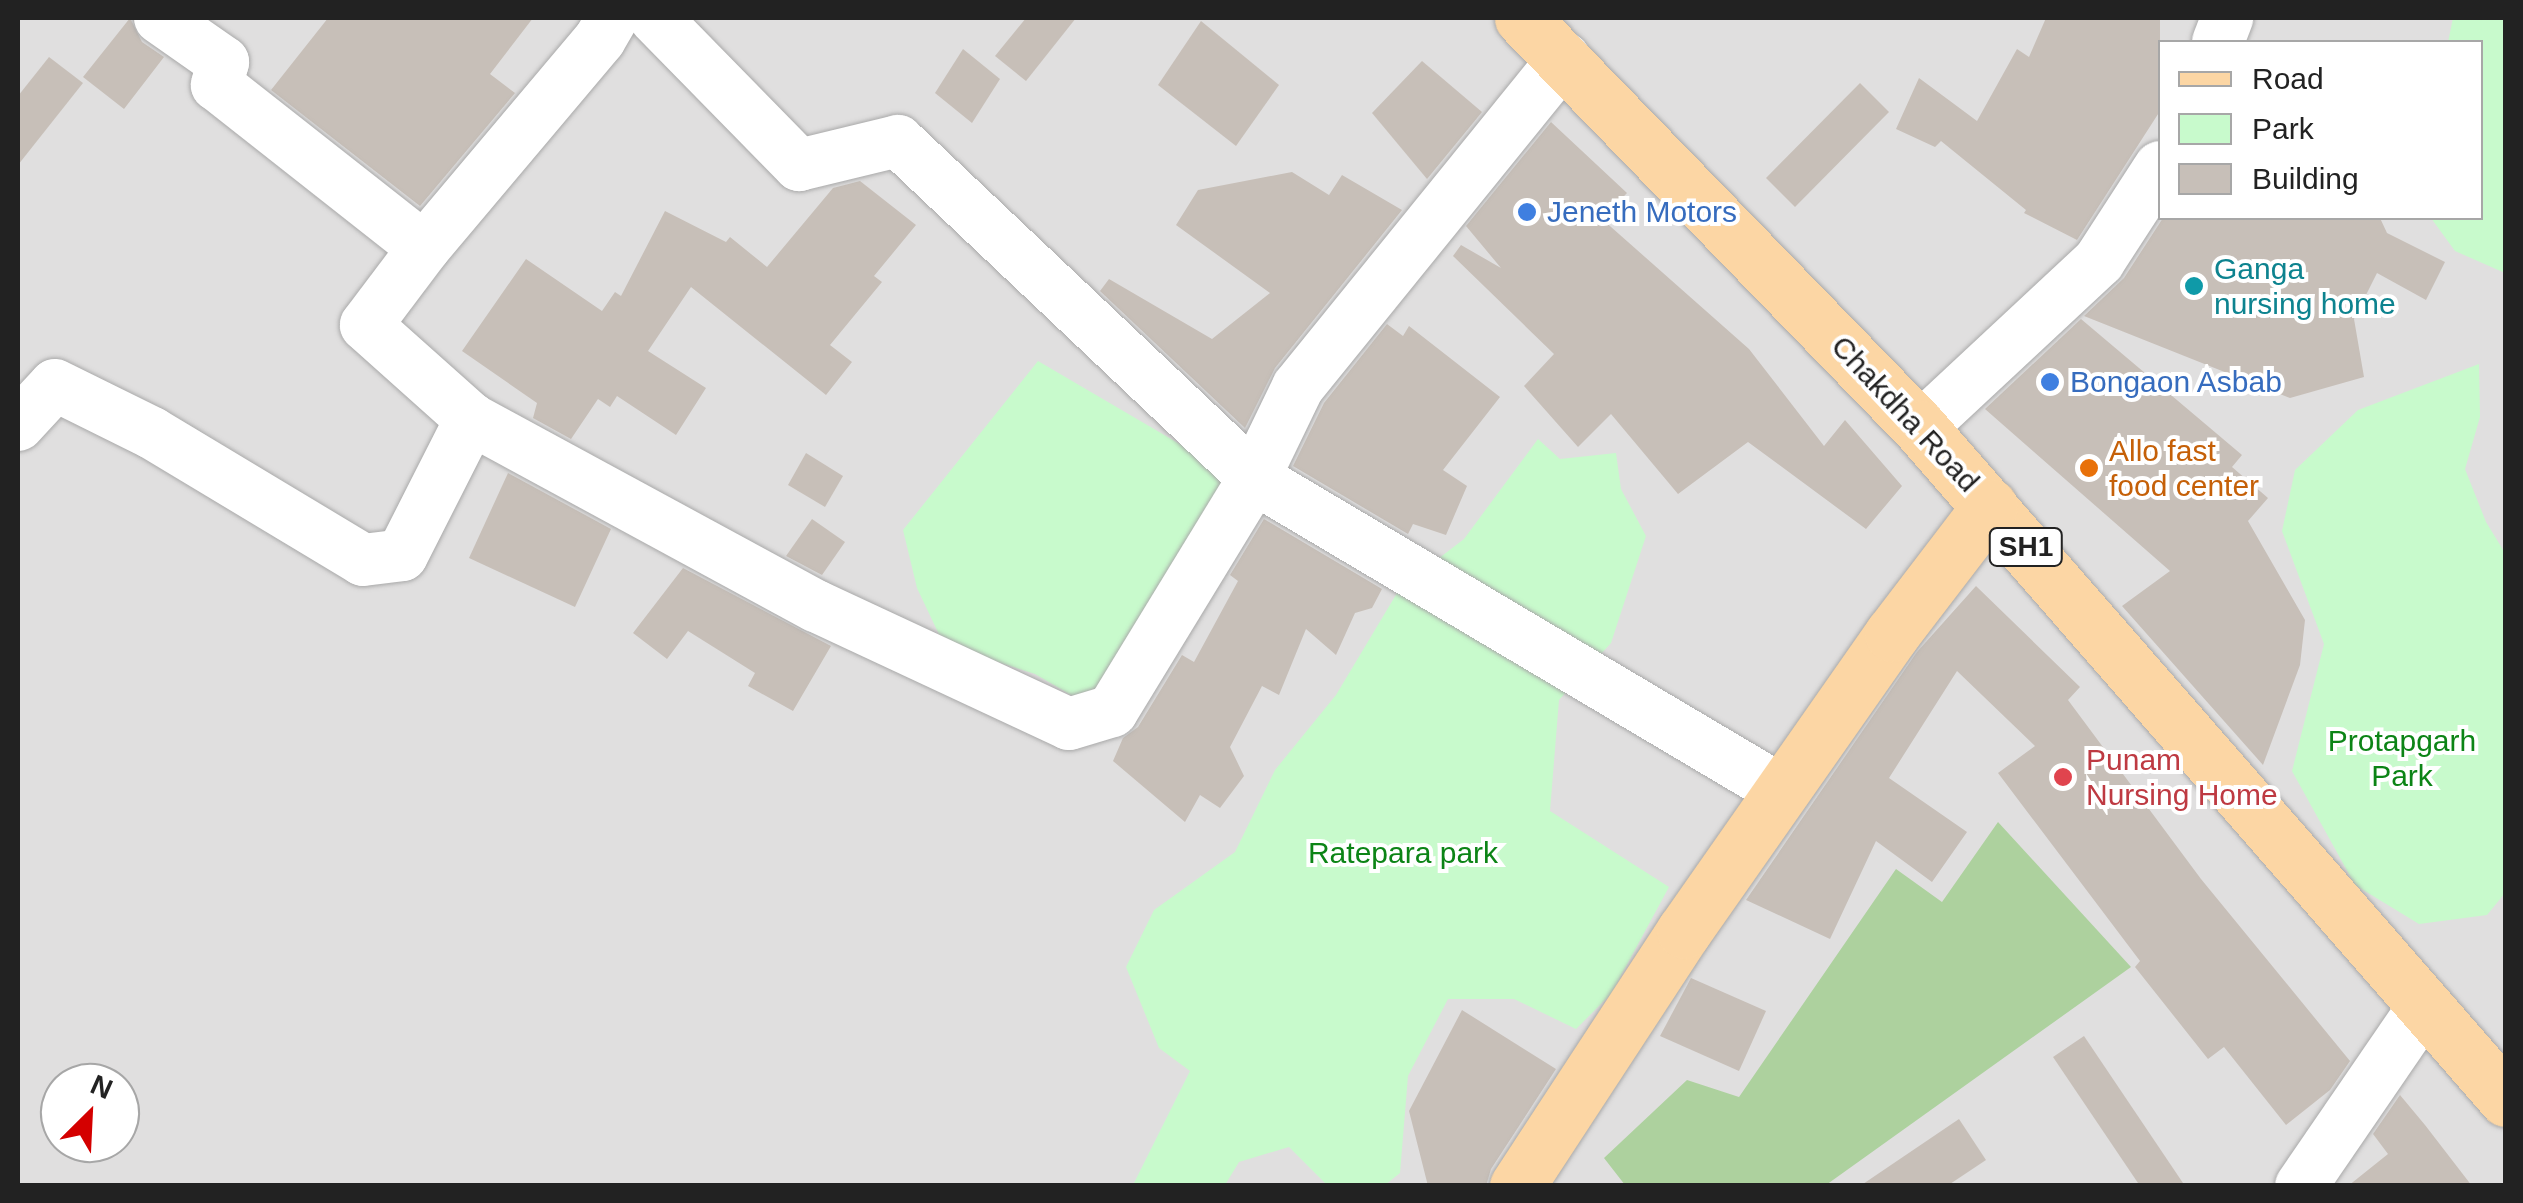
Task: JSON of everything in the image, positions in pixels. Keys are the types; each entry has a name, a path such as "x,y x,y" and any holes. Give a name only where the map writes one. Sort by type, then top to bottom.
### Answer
{"main road":[{"name":"Chakdha Road","path":"1522,18 1920,428 2506,1099"},
{"path":"1517,1186 1782,791 1892,634 1990,506"}],"street":[{"path":"160,18 223,62 217,86 424,248"},
{"path":"612,18 600,39 424,248 366,325 471,419 816,606 1069,724 1112,711 1254,478 1298,386 1564,58"},
{"path":"655,18 798,165 898,141 1254,478 1782,791"},
{"path":"1920,428 2099,262 2158,170"},
{"path":"18,426 55,385 152,433 364,560 402,555 471,419"},
{"path":"2301,1186 2423,1008"}],"shaded area":[{"path":"18,18 2505,18 2505,1185 18,1185"}],"green space":[{"path":"2453,18 2505,18 2505,273 2455,251 2432,220 2483,220 2483,40 2448,40"},
{"path":"1038,361 1224,470 1240,501 1105,715 1035,674 944,645 917,588 903,530"},
{"name":"Protapgarh Park","path":"2479,364 2480,417 2465,469 2486,522 2505,553 2505,893 2487,915 2419,924 2355,885 2292,771 2324,644 2282,531 2295,470 2358,410"},
{"name":"Ratepara park","path":"1538,439 1560,459 1616,453 1621,489 1646,536 1611,643 1559,700 1550,811 1669,887 1611,994 1576,1029 1514,999 1448,999 1408,1076 1400,1173 1385,1185 1327,1185 1289,1147 1239,1162 1225,1185 1133,1185 1190,1071 1159,1048 1126,967 1154,910 1235,852 1275,770 1336,695 1400,588 1464,539"},
{"path":"1998,822 2131,967 1826,1185 1625,1185 1604,1158 1687,1080 1739,1097 1896,869 1942,902"}],"building":[{"path":"130,18 142,42 164,57 124,109 83,77"},
{"path":"328,18 533,18 490,74 515,93 420,206 271,90"},
{"path":"1026,18 1076,18 1026,81 995,56"},
{"path":"2046,18 2160,18 2158,114 2077,240 2024,213 2026,210 1941,141 1935,147 1896,129 1919,78 1977,121 2017,49 2029,57"},
{"path":"1201,21 1279,85 1236,146 1158,85"},
{"path":"963,49 1000,79 972,123 935,93"},
{"path":"49,57 83,83 18,165 18,96"},
{"path":"1422,61 1482,112 1427,179 1372,113"},
{"path":"1860,83 1889,112 1795,207 1766,178"},
{"path":"1551,122 1627,193 1602,219 1749,349 1824,446 1845,420 1902,486 1866,529 1748,442 1678,494 1611,414 1578,447 1524,386 1554,354 1453,256 1461,245 1501,268 1466,226"},
{"path":"1292,172 1329,195 1342,175 1402,210 1275,368 1245,428 1100,291 1109,279 1212,339 1270,293 1176,225 1198,190"},
{"path":"860,181 916,225 874,276 882,282 830,345 852,362 826,395 691,287 648,351 706,388 676,435 617,396 610,407 598,399 571,439 533,418 537,403 462,351 526,259 602,311 615,292 621,296 665,211 726,242 730,237 767,267 833,188"},
{"path":"2162,220 2381,220 2387,233 2445,262 2426,300 2377,273 2354,319 2364,377 2290,398 2084,316 2124,278"},
{"path":"2081,319 2242,455 2232,467 2268,498 2248,521 2305,620 2300,665 2263,765 2122,606 2170,571 1985,409"},
{"path":"1387,324 1403,336 1409,326 1500,397 1443,470 1467,486 1446,535 1413,524 1408,534 1293,466 1324,403"},
{"path":"806,453 843,476 825,507 788,485"},
{"path":"508,473 611,529 575,607 469,558"},
{"path":"812,519 845,542 822,575 786,556"},
{"path":"1264,519 1382,589 1372,608 1355,613 1336,655 1306,629 1279,695 1262,686 1230,747 1244,776 1220,808 1200,795 1185,822 1113,761 1123,738 1138,727 1182,655 1194,662 1238,581 1230,575"},
{"path":"683,568 831,646 793,711 748,686 755,673 688,631 667,659 633,633"},
{"path":"1976,586 2080,687 2068,700 2201,879 2350,1061 2330,1090 2286,1125 2224,1047 2208,1059 2135,967 2140,961 1998,773 2035,746 1957,671 1889,778 1967,832 1932,882 1876,841 1830,939 1746,900 1917,652"},
{"path":"1691,978 1766,1011 1739,1071 1660,1036"},
{"path":"1462,1010 1556,1069 1491,1169 1486,1186 1428,1186 1409,1111"},
{"path":"2084,1036 2185,1186 2140,1186 2053,1057"},
{"path":"2400,1095 2472,1186 2348,1186 2388,1154 2373,1134"},
{"path":"1959,1119 1986,1160 1947,1186 1860,1186"}],"place":[{"name":"Jeneth Motors","path":"1527,212"},
{"name":"Ganga nursing home","path":"2194,286"},
{"name":"Bongaon Asbab","path":"2050,382"},
{"name":"Allo fast food center","path":"2089,468"},
{"name":"Punam Nursing Home","path":"2063,777"}]}
